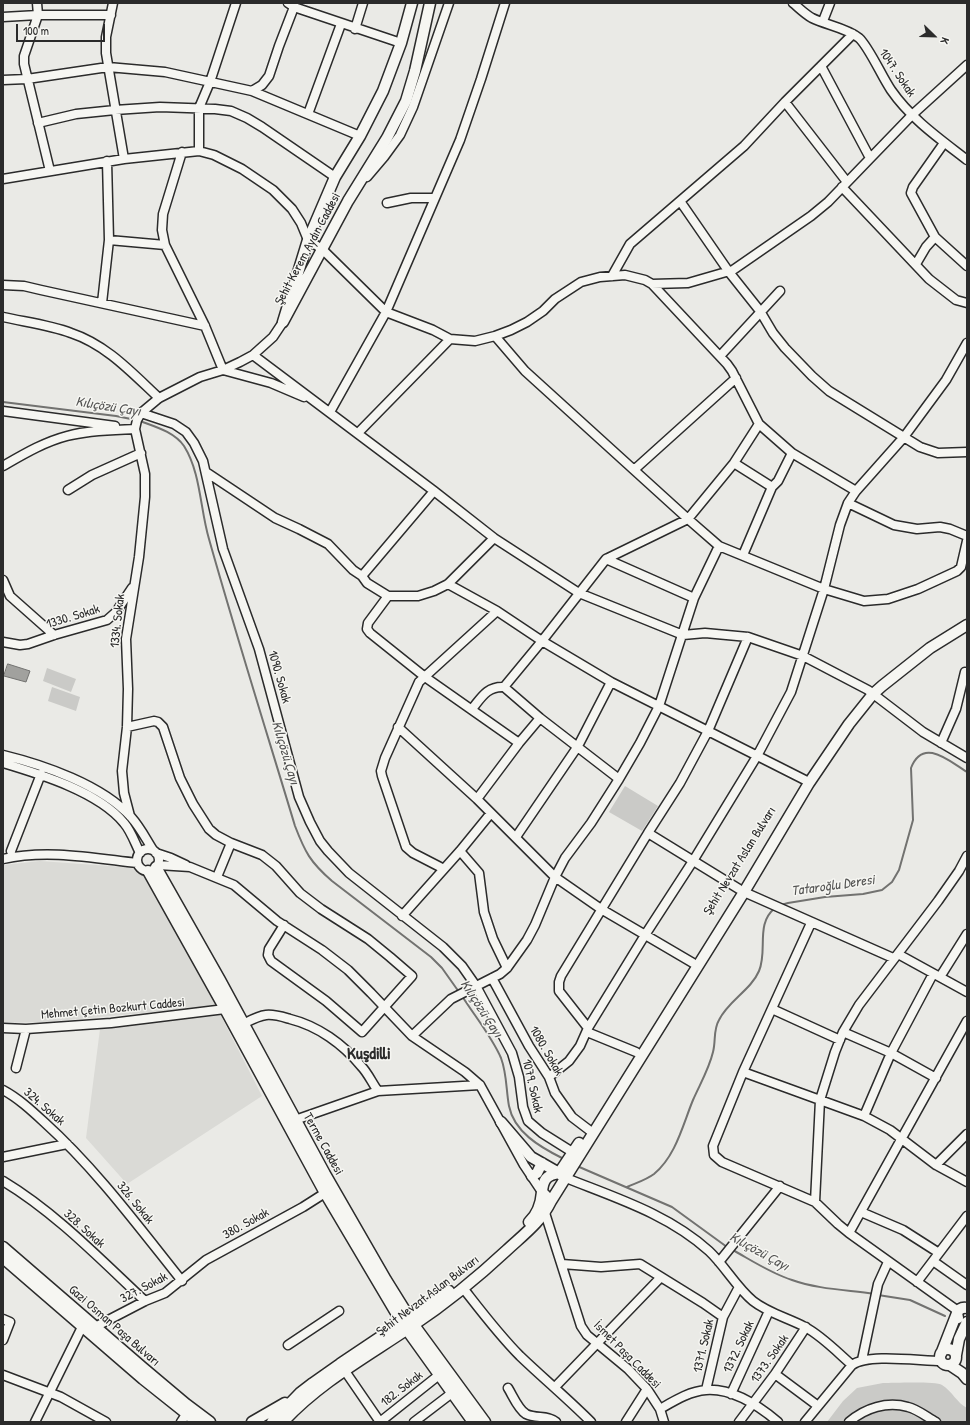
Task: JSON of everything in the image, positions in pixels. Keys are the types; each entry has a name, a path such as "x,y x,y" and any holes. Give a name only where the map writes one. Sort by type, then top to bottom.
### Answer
{"main road":[{"name":"Şehit Kerem Aydın Caddesi","path":"283,322 308,240 335,177 360,136 383,91 401,43 412,3"},
{"name":"Şehit Kerem Aydın Caddesi","path":"283,322 353,192 387,138 406,101 415,71 430,3"},
{"name":"Şehit Nevzat Aslan Bulvarı","path":"590,1131 636,1052 741,891 805,780 845,718 870,692 922,647 947,629 967,618"},
{"name":"Şehit Nevzat Aslan Bulvarı","path":"272,1422 300,1393 340,1364 408,1324 463,1288 539,1221 545,1213 564,1173 590,1131 823,761 870,692 930,648 967,626"},
{"name":"Terme Caddesi","path":"154,868 225,1009 325,1193 439,1375 473,1422"},
{"name":"Terme Caddesi","path":"154,868 243,1024 408,1324 484,1422"},
{"path":"501,1122 528,1161 542,1163 564,1173"},
{"path":"532,1176 536,1173 542,1163"},
{"name":"Şehit Nevzat Aslan Bulvarı","path":"283,1422 308,1398 408,1324 488,1260 532,1220 541,1202 543,1183 547,1177 551,1174 564,1173"},
{"path":"542,1192 551,1201"},
{"name":"Gazi Osman Paşa Bulvarı","path":"3,1247 142,1367 211,1422"},
{"name":"Gazi Osman Paşa Bulvarı","path":"3,1258 143,1379 184,1418 197,1422"},
{"path":"949,1359 967,1321 961,1321 958,1318 967,1298"},
{"path":"949,1359 960,1311"},
{"path":"949,1359 967,1371"},
{"path":"949,1359 967,1379"},
{"path":"252,1422 300,1393"}],"street":[{"path":"37,3 38,15 24,56 24,64 50,172"},
{"path":"113,3 106,37 106,53 124,159"},
{"path":"199,151 199,108 210,82 236,3"},
{"path":"355,29 363,3"},
{"path":"353,192 384,157 400,135 413,107 449,3"},
{"path":"330,412 386,312 460,140 482,79 505,3"},
{"name":"1047. Sokak","path":"793,3 807,15 860,38 892,91 912,116 967,160"},
{"path":"823,21 830,3"},
{"path":"252,91 262,85 269,76 291,5 355,29 401,43"},
{"path":"3,17 38,15 110,15"},
{"path":"308,114 341,24"},
{"path":"612,276 630,244 744,146 785,102 853,34"},
{"path":"652,284 688,283 730,272 771,245 812,216 912,116 967,65"},
{"path":"821,66 870,158"},
{"path":"3,80 27,79 108,67 165,72 252,91 360,136"},
{"path":"785,102 844,185 929,279 956,300 967,303"},
{"path":"38,123 76,114 160,107 231,111 247,118 335,177"},
{"path":"944,143 912,188 911,194 935,237 967,266"},
{"path":"3,179 107,161 182,152 199,151 214,155 242,169 273,190 292,209 301,223 308,240 322,249 386,312 433,330 450,339 475,341 495,336 527,322 543,311 555,299 581,282 600,277 625,275 645,280 652,284 730,367 760,424 792,453 856,491"},
{"path":"182,152 163,214 162,230 164,245 205,326 223,370"},
{"path":"102,303 109,240 107,161"},
{"path":"387,203 411,198 434,198"},
{"path":"680,201 785,348 829,391 920,447 938,453 967,452"},
{"path":"916,264 926,247 935,237"},
{"path":"109,240 164,245"},
{"path":"3,285 24,286 205,326"},
{"path":"720,356 780,291"},
{"path":"3,317 71,333 88,340 117,360 159,398"},
{"path":"135,429 137,420 141,413 159,398 194,380 223,370 253,355 273,337 283,322"},
{"path":"495,336 525,371 719,546 824,589 864,601 888,599 957,571 961,567 967,541"},
{"path":"358,433 450,339"},
{"path":"549,1077 573,1057 580,1046 587,1030 645,935 694,861 757,756 791,692 824,589 840,525 848,503 856,491 904,437 946,380 967,343"},
{"path":"253,355 358,433 494,538 579,593 683,635 705,633 748,637 803,656 870,692 923,732 967,758"},
{"path":"223,370 270,383 316,403"},
{"path":"635,470 736,378"},
{"path":"3,411 135,429"},
{"name":"1090. Sokak","path":"141,413 174,424 186,432 194,443 203,461 224,549 259,649 299,797 320,841 338,863 365,887 454,957 470,975 476,986"},
{"path":"504,687 606,559 688,519 734,463 760,424"},
{"path":"3,466 33,449 68,435 92,431 135,429"},
{"name":"1334. Sokak","path":"130,816 124,793 122,772 128,689 126,639 146,497 145,474 135,429"},
{"path":"68,490 92,475 141,453"},
{"path":"743,555 772,487 778,481 792,453"},
{"path":"734,463 772,487"},
{"path":"206,472 274,518 300,529 328,544 353,570 362,576 367,583 388,596 418,596 434,592 448,584 494,538"},
{"path":"362,576 434,491"},
{"path":"848,503 894,525 917,529 940,527 950,529 967,536"},
{"path":"412,1036 451,999 492,978 507,968 527,940 565,858 591,823 620,779 659,706 694,598 719,546"},
{"path":"606,559 694,598"},
{"path":"3,580 10,596 54,635"},
{"path":"448,584 497,611 542,641 611,682 805,780"},
{"name":"1330. Sokak","path":"3,642 20,645 28,644 107,620 116,612 134,586"},
{"path":"388,596 368,623 367,628 370,633 425,677 519,743"},
{"path":"444,869 413,854 406,847 382,776 382,766 415,689 425,677 497,611"},
{"path":"636,1052 587,1030 559,991 559,982 561,976 601,909 680,783 708,731 748,637"},
{"path":"941,743 956,709 965,672 967,673"},
{"path":"516,837 578,746 611,682"},
{"path":"472,710 489,689 496,686 504,687 540,718 620,779"},
{"path":"477,799 519,743 540,718"},
{"path":"126,727 154,721 161,724 165,730 180,778 193,804 209,829 216,835 231,843 262,855 276,866 300,893 390,956 412,976 362,1032 326,1002 271,961 268,955 269,949 284,925"},
{"path":"398,727 477,799 555,877 601,909 693,963"},
{"path":"3,755 37,764 78,781 112,801 130,816 159,858 154,868"},
{"path":"3,763 41,774 90,797 110,810 124,823 140,853"},
{"path":"41,774 7,851 137,863"},
{"path":"402,916 460,851 491,813"},
{"path":"648,833 741,891 811,923 895,956 937,975 967,992"},
{"path":"217,877 231,843"},
{"path":"190,867 141,869 137,863 137,859 140,853 146,849 217,877 238,888 270,916 333,958 360,981 412,1036 465,1072 480,1085 501,1122"},
{"path":"460,851 479,873 484,912 493,939 507,968"},
{"path":"3,859 30,854"},
{"path":"815,1202 820,1100 843,1032 859,1005 938,901 959,871 967,856"},
{"path":"959,871 967,875"},
{"path":"811,923 743,1072 713,1146 714,1155 722,1162 815,1202 849,1233 888,1262 960,1311"},
{"path":"864,1116 891,1053 937,975 967,934"},
{"name":"1080. Sokak","path":"492,978 526,1040 549,1077 555,1094 572,1116 590,1131"},
{"name":"1079. Sokak","path":"476,986 512,1053 519,1078 523,1107 528,1121 542,1133 576,1154"},
{"name":"Mehmet Çetin Bozkurt Caddesi","path":"3,1028 26,1029 110,1023 225,1009"},
{"path":"772,1009 840,1040"},
{"path":"243,1024 257,1017 267,1015 296,1020 316,1029 331,1038 352,1055 362,1066 378,1091"},
{"path":"849,1233 967,1021"},
{"path":"16,1068 26,1029"},
{"path":"843,1032 891,1053 936,1078"},
{"path":"743,1072 864,1116 890,1130 901,1140 936,1165 967,1182"},
{"path":"295,1120 378,1091 480,1085"},
{"name":"324. Sokak","path":"3,1090 16,1098 67,1144"},
{"path":"936,1165 967,1134"},
{"path":"3,1158 67,1144"},
{"name":"326. Sokak","path":"67,1144 96,1175 182,1281"},
{"path":"528,1161 532,1176 542,1192"},
{"path":"564,1173 662,1218 700,1244 719,1262 739,1287 753,1301 769,1311 806,1328 852,1365"},
{"name":"328. Sokak","path":"3,1181 25,1194 66,1228 145,1302"},
{"path":"719,1262 780,1186"},
{"name":"380. Sokak","path":"182,1281 206,1260 303,1207 325,1193"},
{"path":"861,1212 903,1230 939,1253"},
{"name":"İsmet Paşa Caddesi","path":"545,1213 581,1326 587,1334 628,1369 647,1389 660,1409 664,1422"},
{"path":"918,1282 967,1216"},
{"path":"862,1360 878,1284 888,1262"},
{"path":"933,1262 967,1285"},
{"path":"562,1264 601,1267 640,1264 723,1317"},
{"path":"555,1387 661,1277"},
{"name":"327. Sokak","path":"95,1327 165,1293 182,1281"},
{"name":"1371. Sokak","path":"706,1390 723,1317 739,1287"},
{"path":"463,1288 496,1331 520,1356 591,1422"},
{"path":"288,1345 339,1311"},
{"name":"1372. Sokak","path":"731,1394 769,1311"},
{"path":"3,1319 10,1322 3,1340"},
{"path":"35,1422 82,1326"},
{"name":"1373. Sokak","path":"739,1422 775,1374 806,1328"},
{"path":"805,1422 852,1365 862,1360 949,1359"},
{"path":"344,1371 380,1422"},
{"path":"775,1374 818,1406"},
{"path":"3,1375 62,1397 106,1422"},
{"name":"182. Sokak","path":"380,1422 439,1375"},
{"path":"508,1388 520,1408 526,1414 534,1417 553,1419 556,1422"},
{"path":"626,1422 647,1389"},
{"path":"660,1409 686,1396 706,1390 718,1391 731,1394 754,1403 777,1421"},
{"path":"414,1422 452,1393"},
{"path":"849,1422 863,1412 876,1407 891,1405 908,1407 936,1422"}],"shaded area":[{"path":"8,664 30,671 26,682 4,676"},
{"path":"47,668 76,679 71,692 43,681"},
{"path":"52,687 80,697 76,711 48,701"},
{"path":"625,786 658,806 642,831 609,812"},
{"path":"40,861 138,868 146,879 219,1006 46,1022 3,1023 3,865"},
{"path":"220,1014 262,1096 127,1184 86,1138 100,1029"},
{"path":"883,1383 923,1383 942,1385 949,1390 963,1406 967,1408 967,1422 827,1422 843,1401 857,1388"}],"waterway":[{"name":"Kılıçözü Çayı","path":"3,402 116,416 136,420"},
{"name":"Kılıçözü Çayı","path":"140,421 164,430 175,437 184,446 190,457 197,479 209,539 230,611 295,826 305,850 318,868 332,881 431,957 442,968 459,992"},
{"name":"Tataroğlu Deresi","path":"781,905 825,897 863,894 882,890 892,882 899,870 913,820 911,768 916,759 922,754 937,754 967,772"},
{"name":"Tataroğlu Deresi","path":"627,1187 654,1174 662,1167 673,1149 709,1064 714,1048 717,1024 723,1013 751,984 759,971 765,922 769,914 775,908"},
{"name":"Kılıçözü Çayı","path":"462,996 488,1034 501,1058 509,1106 516,1124 537,1144 562,1158"},
{"name":"Kılıçözü Çayı","path":"577,1166 672,1207 727,1247"},
{"name":"Kılıçözü Çayı","path":"731,1249 776,1274 802,1283 874,1294"},
{"name":"Kılıçözü Çayı","path":"878,1295 910,1300 945,1316"}],"district":[{"name":"Kuşdilli","path":"369,1054"}]}
